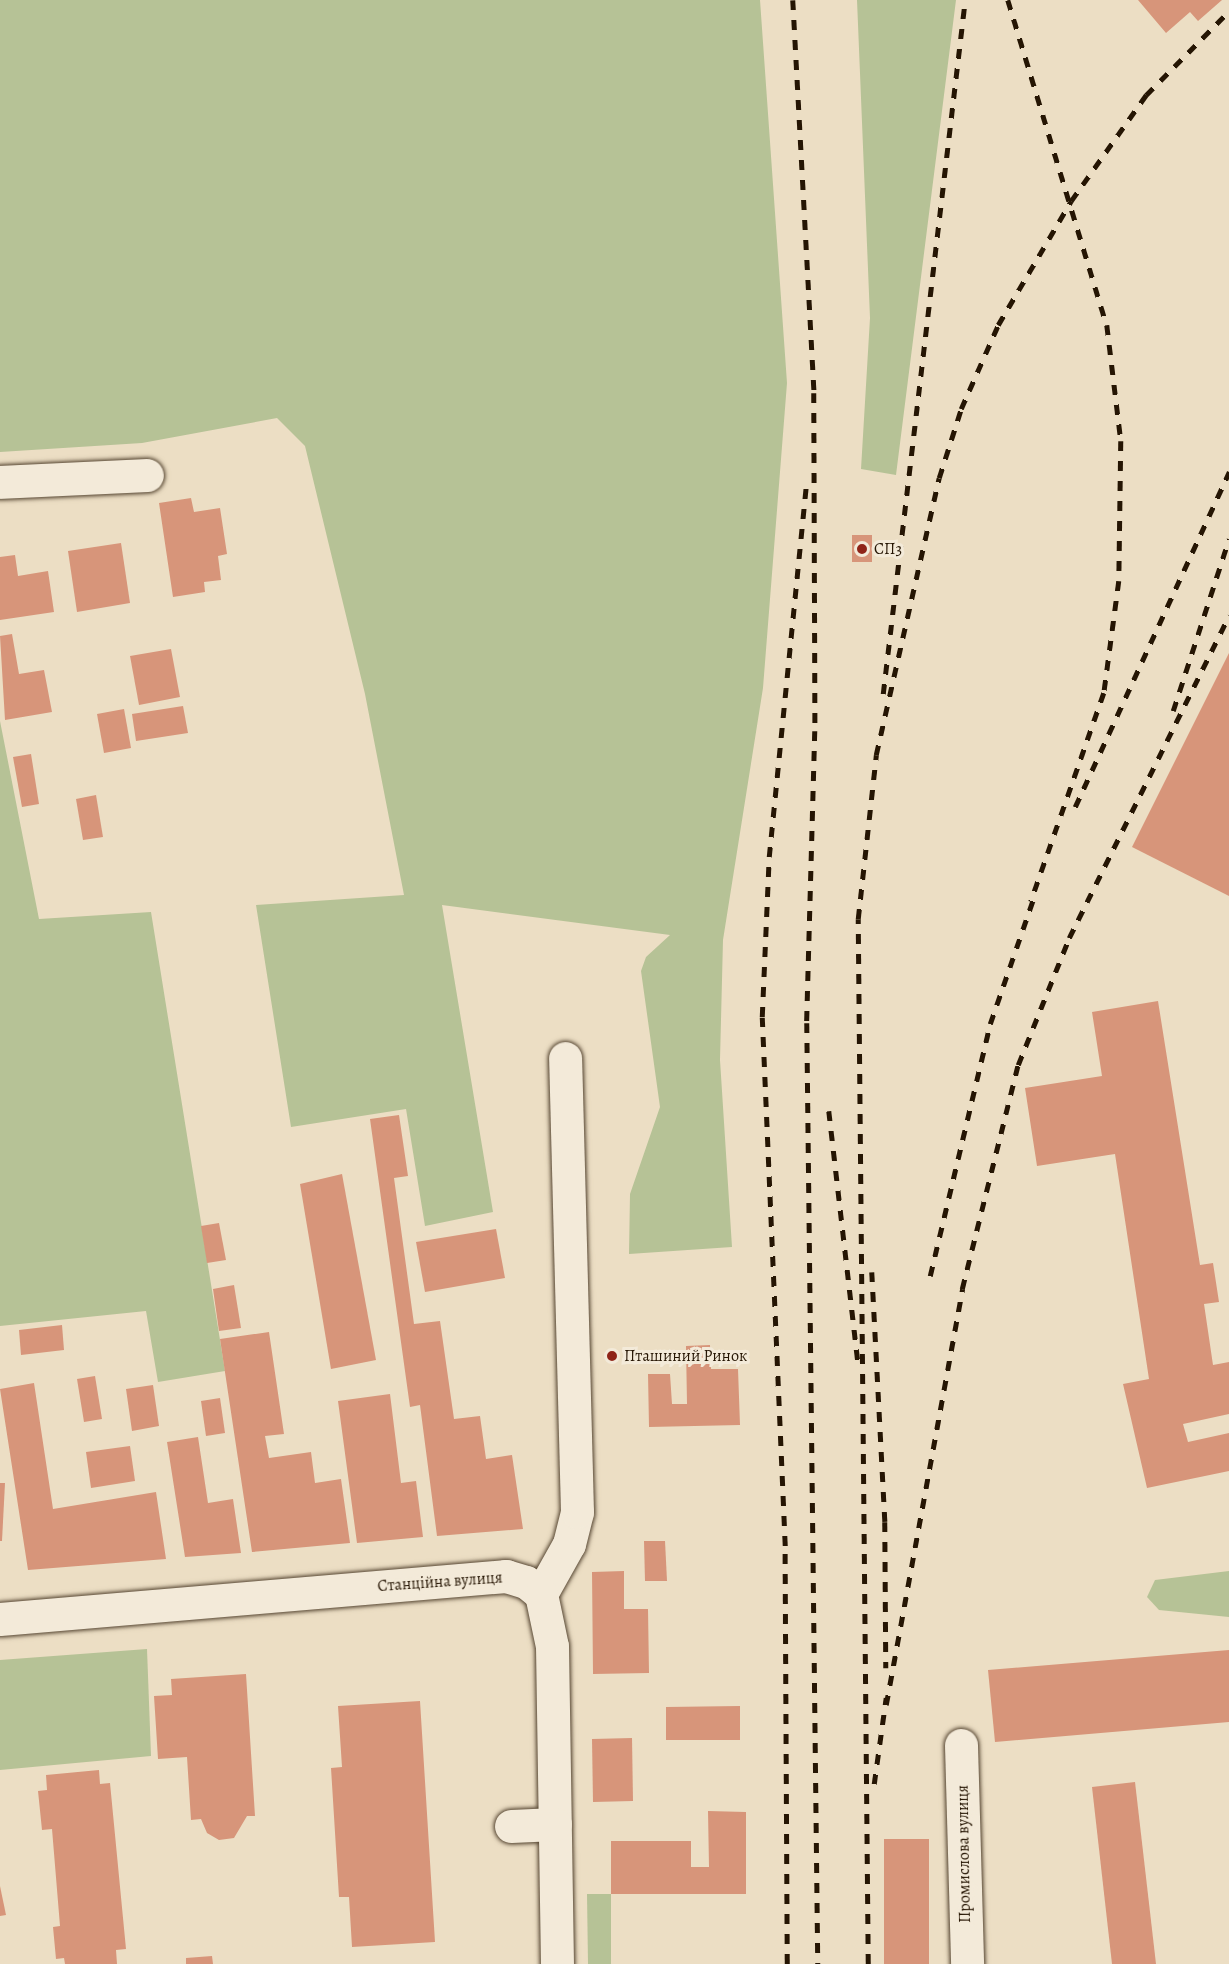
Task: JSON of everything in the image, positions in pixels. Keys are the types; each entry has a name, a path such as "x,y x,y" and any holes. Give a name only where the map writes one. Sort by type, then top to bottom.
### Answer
{"street":[{"path":"0,482 147,475"},
{"path":"556,1964 552,1646 541,1594 569,1545 577,1512 566,1058"},
{"name":"Станційна вулиця","path":"0,1619 506,1576 541,1594"},
{"name":"Промислова вулиця","path":"961,1745 967,1964"},
{"path":"511,1826 555,1824"}],"green space":[{"path":"0,0 760,0 787,383 763,688 723,940 720,1060 732,1247 629,1254 630,1194 660,1107 641,971 646,957 670,935 442,905 493,1212 425,1226 406,1109 291,1127 256,905 404,895 365,694 305,446 277,418 142,443 0,452"},
{"path":"857,0 956,0 896,475 861,469 870,318"},
{"path":"0,721 39,919 151,912 225,1371 158,1382 146,1311 0,1326"},
{"path":"1229,1571 1229,1617 1159,1610 1147,1597 1155,1580"},
{"path":"147,1649 151,1756 0,1770 0,1660"},
{"path":"587,1894 611,1894 611,1964 588,1964"}],"building":[{"path":"1138,0 1222,0 1198,21 1190,12 1166,33"},
{"path":"191,498 194,512 220,508 227,554 218,556 221,580 204,582 205,592 173,597 159,503"},
{"name":"СП3","path":"852,535 872,535 872,562 852,562"},
{"path":"121,543 130,603 77,612 68,551"},
{"path":"15,555 18,576 48,571 54,612 0,620 0,557"},
{"path":"12,634 19,674 44,670 52,712 5,720 0,636"},
{"path":"171,649 180,697 139,705 130,656"},
{"path":"1229,653 1229,896 1132,847"},
{"path":"183,706 188,733 136,741 132,714"},
{"path":"124,709 131,748 104,753 97,714"},
{"path":"31,754 39,804 22,807 13,757"},
{"path":"96,795 103,837 83,840 76,799"},
{"path":"1158,1001 1200,1265 1213,1263 1219,1302 1204,1304 1213,1365 1229,1362 1229,1414 1183,1424 1188,1442 1229,1433 1229,1471 1147,1488 1123,1384 1149,1379 1115,1154 1037,1166 1025,1088 1102,1076 1092,1012"},
{"path":"399,1115 408,1176 394,1178 414,1324 440,1321 454,1419 480,1416 486,1459 512,1455 523,1529 437,1536 420,1405 410,1407 370,1119"},
{"path":"342,1174 376,1360 331,1369 300,1184"},
{"path":"219,1223 226,1260 207,1263 201,1226"},
{"path":"496,1229 505,1278 425,1292 416,1242"},
{"path":"234,1285 241,1328 219,1331 213,1289"},
{"path":"62,1325 64,1350 21,1355 19,1330"},
{"path":"269,1332 284,1434 265,1436 269,1458 311,1452 315,1483 341,1479 350,1543 252,1552 220,1339"},
{"path":"710,1345 711,1369 738,1369 740,1425 649,1427 648,1374 670,1374 672,1404 687,1404 686,1346"},
{"path":"95,1376 102,1419 84,1422 77,1379"},
{"path":"34,1383 53,1509 156,1492 166,1559 28,1570 0,1389"},
{"path":"153,1385 159,1426 132,1431 126,1389"},
{"path":"390,1394 401,1483 416,1481 423,1537 357,1543 338,1401"},
{"path":"220,1398 225,1433 206,1436 201,1401"},
{"path":"198,1437 208,1503 233,1499 241,1553 185,1557 167,1442"},
{"path":"130,1446 135,1481 91,1488 86,1452"},
{"path":"0,1483 5,1483 2,1541 0,1541"},
{"path":"644,1541 665,1541 667,1581 645,1581"},
{"path":"624,1571 624,1609 648,1609 649,1673 593,1674 592,1572"},
{"path":"1229,1650 1229,1722 995,1742 988,1670"},
{"path":"246,1674 255,1816 247,1816 234,1838 219,1840 207,1833 201,1819 191,1820 187,1757 158,1759 154,1696 172,1695 171,1679"},
{"path":"420,1701 435,1942 352,1947 349,1897 339,1897 331,1768 342,1767 338,1706"},
{"path":"740,1706 740,1740 666,1740 666,1707"},
{"path":"632,1738 633,1801 593,1802 592,1739"},
{"path":"99,1770 100,1784 110,1783 126,1949 116,1950 117,1964 65,1964 64,1958 56,1959 53,1927 60,1926 52,1829 42,1830 38,1791 47,1790 46,1775"},
{"path":"1135,1782 1156,1964 1112,1964 1092,1787"},
{"path":"708,1811 746,1812 746,1894 611,1894 611,1841 691,1841 691,1867 709,1867"},
{"path":"884,1839 929,1839 929,1964 884,1964"},
{"path":"0,1886 6,1915 0,1916"},
{"path":"212,1956 213,1964 186,1964 186,1958"}],"railway":[{"path":"793,0 814,393 815,731 807,1023 818,1964"},
{"path":"883,694 965,0"},
{"path":"1008,0 1107,325 1121,441 1119,581 1104,693 1031,902"},
{"path":"868,1964 858,919 876,755 939,478 961,409 998,325 1071,201 1146,95 1229,11"},
{"path":"1075,807 1229,472"},
{"path":"787,1964 785,1546 762,1017 769,857 807,479"},
{"path":"1173,711 1229,539"},
{"path":"886,1705 962,1289 1018,1065 1069,938 1229,616"},
{"path":"930,1276 990,1024 1035,894"},
{"path":"829,1111 858,1363"},
{"path":"872,1272 885,1522 886,1668"},
{"path":"874,1784 886,1698"}],"place":[{"name":"СП3","path":"862,549"},
{"name":"Пташиний Ринок","path":"612,1356"}]}
